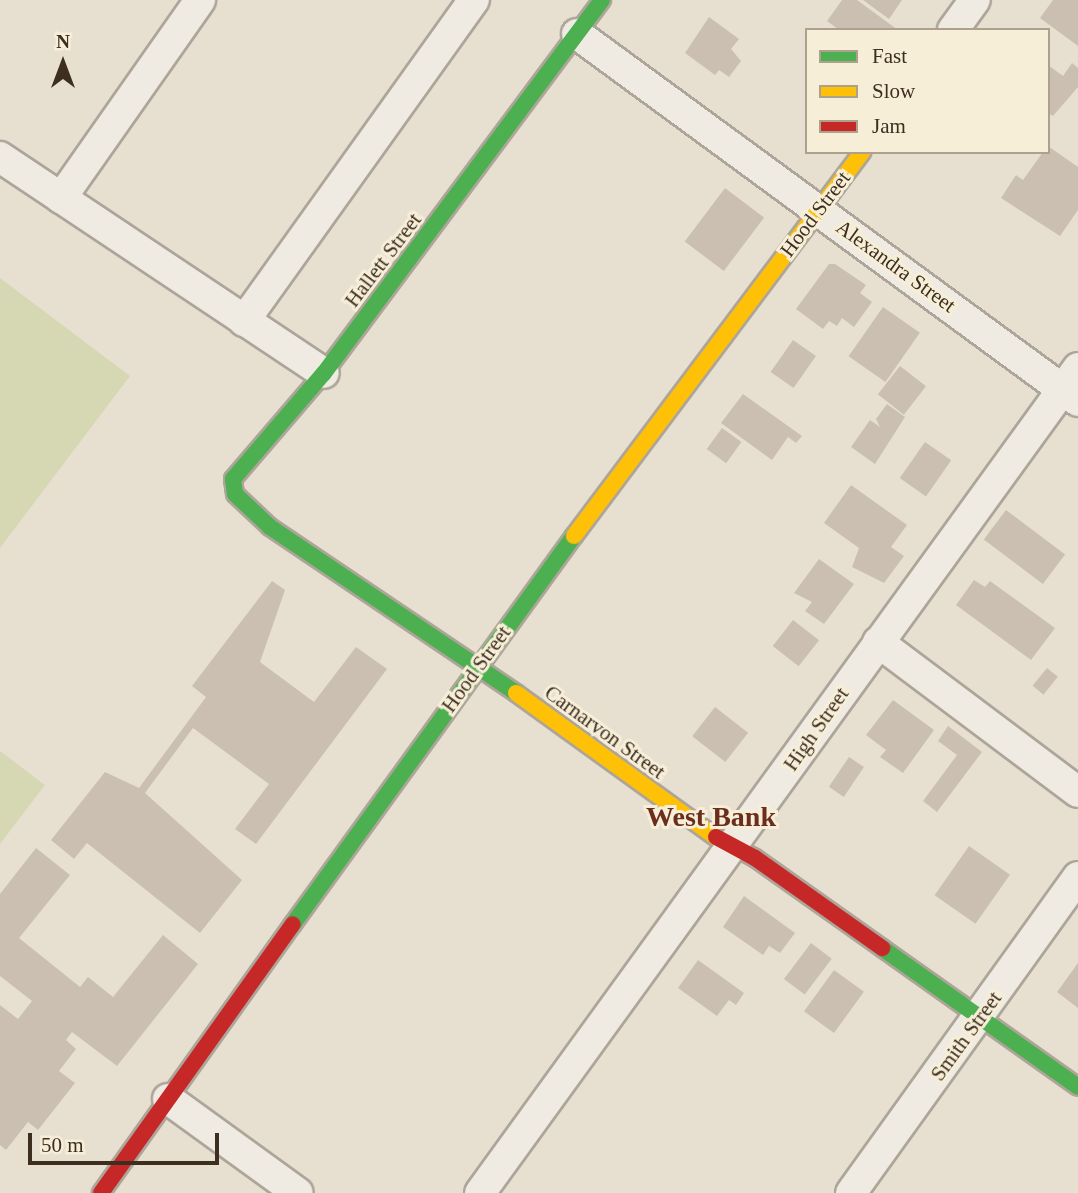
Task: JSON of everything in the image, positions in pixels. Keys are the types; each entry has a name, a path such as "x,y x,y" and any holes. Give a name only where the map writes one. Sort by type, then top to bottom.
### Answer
{"street":[{"path":"61,198 200,0"},
{"path":"244,321 474,0"},
{"name":"Hallett Street","path":"278,533 240,503 234,490 235,474 324,373 602,0"},
{"path":"954,28 975,0"},
{"name":"Alexandra Street","path":"577,34 819,210 1073,386"},
{"name":"Hood Street","path":"101,1193 477,665 861,154"},
{"path":"0,157 324,373"},
{"name":"High Street","path":"480,1193 732,848 878,642 1073,386"},
{"name":"Carnarvon Street","path":"278,533 477,665 732,848 755,858 1078,1087"},
{"path":"878,642 1078,792"},
{"name":"Smith Street","path":"850,1193 979,1018 1078,877"},
{"path":"167,1099 298,1193"}],"green space":[{"path":"0,278 130,376 0,548"},
{"path":"0,751 45,785 0,844"}],"building":[{"path":"842,0 857,0 895,28 836,28 827,21"},
{"path":"863,0 902,0 889,19"},
{"path":"1053,0 1078,0 1078,46 1040,18"},
{"path":"709,17 739,39 731,49 741,61 729,77 719,70 715,75 685,53"},
{"path":"1072,63 1078,68 1078,87 1053,116 1050,114 1050,66 1063,76"},
{"path":"1050,147 1078,167 1078,210 1060,236 1001,198 1016,175 1023,180 1042,154 1050,154"},
{"path":"725,188 764,217 724,271 685,242"},
{"path":"829,264 835,264 866,285 860,293 872,302 854,327 842,318 837,326 829,321 823,329 796,309"},
{"path":"883,307 920,333 885,382 849,356"},
{"path":"793,340 816,356 794,388 771,372"},
{"path":"900,366 926,386 904,415 878,394"},
{"path":"743,394 802,436 796,443 788,437 772,460 721,423"},
{"path":"887,404 905,417 875,464 851,447 870,420 880,427 876,419"},
{"path":"722,428 741,442 726,463 707,449"},
{"path":"925,442 951,460 926,496 900,478"},
{"path":"851,485 907,525 891,547 904,556 884,583 852,567 859,548 824,523"},
{"path":"1006,510 1065,555 1043,584 984,540"},
{"path":"819,559 854,584 824,624 805,611 812,602 794,593"},
{"path":"974,580 985,587 990,581 1055,628 1031,660 956,605"},
{"path":"272,581 285,590 260,662 314,702 356,647 387,669 256,844 235,829 269,784 193,728 145,793 242,880 200,933 87,843 74,859 51,840 105,772 139,788 206,697 192,686"},
{"path":"793,620 819,640 799,666 773,646"},
{"path":"1047,668 1058,677 1043,695 1033,686"},
{"path":"893,700 934,730 903,773 880,757 886,750 866,735"},
{"path":"715,707 748,733 725,762 692,736"},
{"path":"948,726 982,752 937,812 923,801 957,755 938,741"},
{"path":"849,757 864,767 844,797 829,787"},
{"path":"969,846 1010,875 976,924 935,895"},
{"path":"36,848 70,875 19,938 80,987 88,977 113,997 163,935 198,964 117,1066 72,1032 66,1040 76,1049 59,1071 75,1083 38,1130 28,1122 6,1150 0,1145 0,1005 18,1019 32,1001 0,976 0,894"},
{"path":"744,896 795,933 780,953 769,946 763,955 723,927"},
{"path":"811,943 832,959 805,995 784,979"},
{"path":"698,960 744,993 736,1005 729,1000 717,1016 678,988"},
{"path":"1078,963 1078,1008 1057,992"},
{"path":"834,970 864,992 834,1033 804,1011"}],"traffic: fast":[{"path":"516,693 270,527 235,494 233,479 324,373 602,0"},
{"path":"293,924 574,536"},
{"path":"882,948 1078,1087"}],"traffic: slow":[{"path":"574,536 860,154"},
{"path":"516,693 716,837"}],"traffic: jam":[{"path":"716,837 755,858 882,948"},
{"path":"101,1193 293,924"}],"district":[{"name":"West Bank","path":"711,817"}]}
